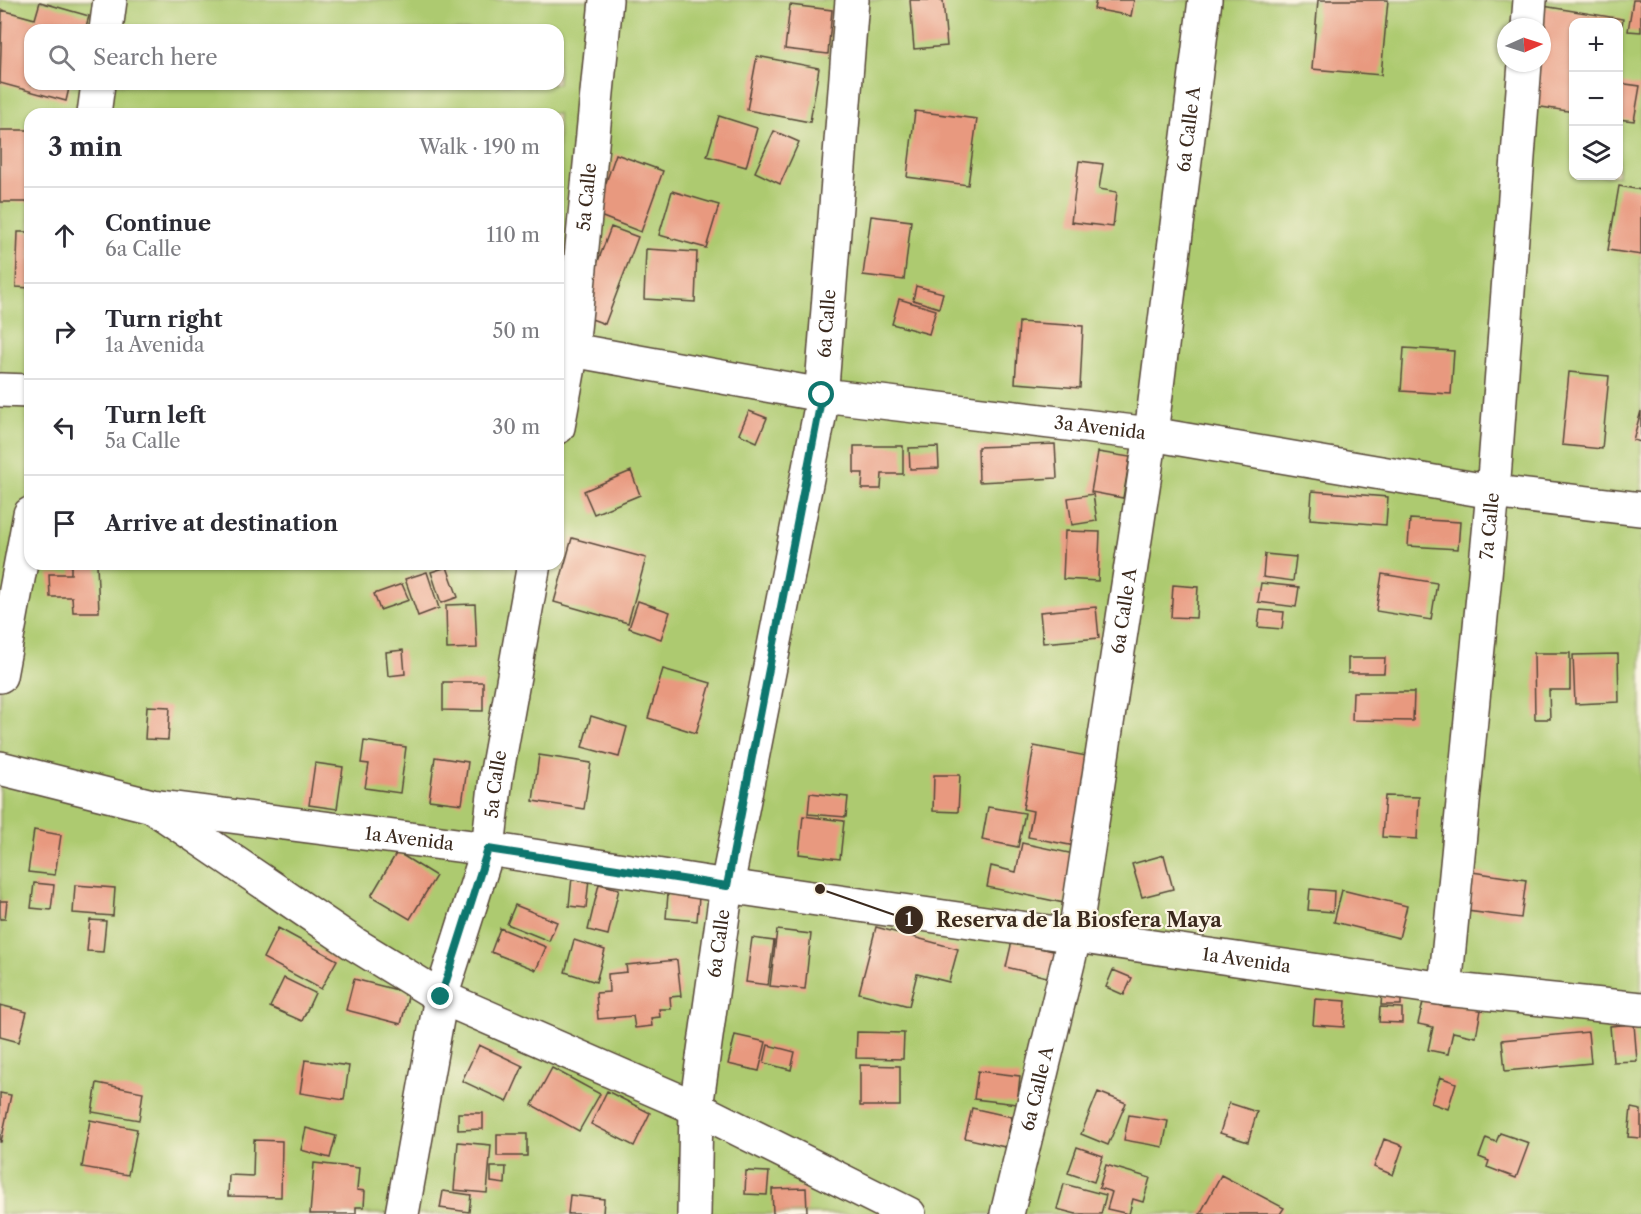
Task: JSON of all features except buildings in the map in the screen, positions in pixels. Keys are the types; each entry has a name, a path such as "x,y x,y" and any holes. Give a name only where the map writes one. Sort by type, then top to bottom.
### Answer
{"street":[{"path":"107,24 110,0"},
{"name":"5a Calle","path":"565,350 606,0"},
{"name":"6a Calle","path":"694,1214 696,1108 727,886 822,395 852,0"},
{"name":"6a Calle A","path":"1007,1214 1075,934 1152,434 1205,0"},
{"path":"1529,18 1530,0"},
{"name":"7a Calle","path":"1445,989 1493,492 1524,72"},
{"path":"95,108 97,90"},
{"name":"3a Avenida","path":"565,350 822,395 1152,434 1493,492 1641,509"},
{"path":"0,390 24,391"},
{"path":"0,676 24,546"},
{"name":"5a Calle","path":"402,1214 441,997 488,849 496,777 533,570"},
{"name":"1a Avenida","path":"0,768 152,806 488,849 727,886 1075,934 1445,989 1641,1009"},
{"path":"152,806 353,943 441,997 696,1108 909,1214"}],"green space":[{"path":"0,0 1641,0 1641,1214 0,1214"}],"place":[{"name":"Reserva de la Biosfera Maya","path":"820,889"}],"route":[{"path":"441,997 488,849 727,886 822,395"}]}
